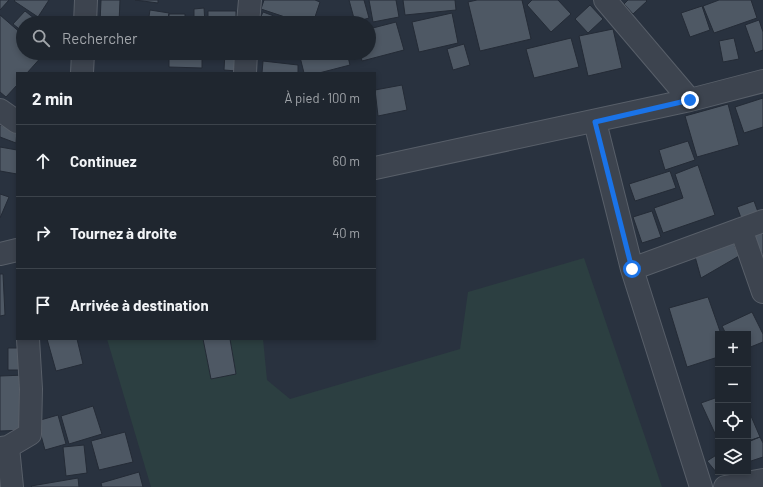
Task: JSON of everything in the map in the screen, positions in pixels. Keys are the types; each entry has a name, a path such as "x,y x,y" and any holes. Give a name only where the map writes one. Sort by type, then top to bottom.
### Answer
{"street":[{"path":"85,16 86,0"},
{"path":"249,16 250,0"},
{"path":"605,0 690,100"},
{"path":"82,72 83,60"},
{"path":"245,72 246,60"},
{"path":"376,168 595,122 763,81"},
{"path":"0,110 16,121"},
{"path":"595,122 632,269 702,487"},
{"path":"632,269 763,221"},
{"path":"740,229 763,292"},
{"path":"0,254 16,250"},
{"path":"12,487 4,448 30,434 31,389 28,340"},
{"path":"725,487 763,480"}],"shaded area":[{"path":"584,258 662,487 151,487 107,340 263,340 267,380 290,399 460,349 468,292"}],"building":[{"path":"0,0 9,0 0,10"},
{"path":"15,0 49,0 39,16 14,1"},
{"path":"101,0 120,0 119,16 100,16"},
{"path":"135,0 158,0 158,3"},
{"path":"264,0 315,0 320,2 315,16 282,16 261,9"},
{"path":"349,0 364,0 368,16 353,16"},
{"path":"369,0 396,0 399,17 376,21 376,16 372,16"},
{"path":"403,0 455,0 456,10 405,15"},
{"path":"477,0 522,0 531,39 480,51 468,2"},
{"path":"532,0 558,0 571,14 551,32 527,5"},
{"path":"628,0 647,1 633,14 624,4"},
{"path":"719,0 751,0 757,18 714,33 703,6"},
{"path":"590,5 603,19 588,33 575,19"},
{"path":"702,6 710,30 690,37 681,13"},
{"path":"204,8 205,16 194,16 194,9"},
{"path":"150,10 169,13 168,16 149,16"},
{"path":"25,11 31,16 20,16"},
{"path":"208,11 236,11 236,16 208,16"},
{"path":"263,12 274,16 261,16"},
{"path":"452,13 458,43 419,52 412,22"},
{"path":"169,14 185,14 185,16 169,16"},
{"path":"0,15 16,29 16,60 39,60 28,72 16,72 16,86 6,97 0,92"},
{"path":"759,20 763,32 763,50 755,53 745,25"},
{"path":"396,22 404,50 376,57 376,27"},
{"path":"613,29 622,68 588,76 579,36"},
{"path":"571,38 579,67 534,78 526,49"},
{"path":"734,38 739,59 723,62 719,41"},
{"path":"464,44 470,65 453,70 447,49"},
{"path":"169,60 202,60 202,68 169,67"},
{"path":"225,60 238,60 237,71 224,70"},
{"path":"301,60 349,60 350,65 323,72 304,72"},
{"path":"263,61 298,65 298,72 262,72"},
{"path":"402,85 407,110 378,116 376,90"},
{"path":"763,98 763,127 744,133 735,107"},
{"path":"728,104 739,145 697,157 685,116"},
{"path":"0,125 16,130 16,143 0,137"},
{"path":"688,141 695,160 665,170 659,150"},
{"path":"0,147 16,150 16,174 0,171"},
{"path":"698,165 715,215 663,233 654,208 683,198 675,174"},
{"path":"670,171 676,188 635,201 629,184"},
{"path":"0,194 9,197 0,218"},
{"path":"754,201 758,212 741,218 737,207"},
{"path":"652,211 661,237 642,243 633,217"},
{"path":"763,232 763,257 754,236"},
{"path":"732,239 739,256 701,278 694,253"},
{"path":"0,274 3,274 5,315 0,316"},
{"path":"708,297 720,331 715,331 715,358 687,367 669,308"},
{"path":"752,312 763,334 763,342 751,347 751,331 724,331 722,326"},
{"path":"47,340 77,340 83,364 56,371"},
{"path":"203,340 230,340 236,374 211,379"},
{"path":"8,348 27,348 27,370 8,370"},
{"path":"25,375 27,430 0,431 0,376"},
{"path":"715,398 715,433 701,403"},
{"path":"93,406 102,434 69,444 61,416"},
{"path":"58,415 66,444 45,450 37,421"},
{"path":"751,416 760,437 751,440"},
{"path":"125,432 133,462 99,470 91,441"},
{"path":"760,437 763,443 763,457 751,461 751,441"},
{"path":"84,445 87,473 66,476 63,447"},
{"path":"715,456 715,471 707,461"},
{"path":"139,472 143,487 102,487 101,483"},
{"path":"78,478 79,487 31,486"}],"route":[{"path":"632,269 595,122 690,100"}]}
